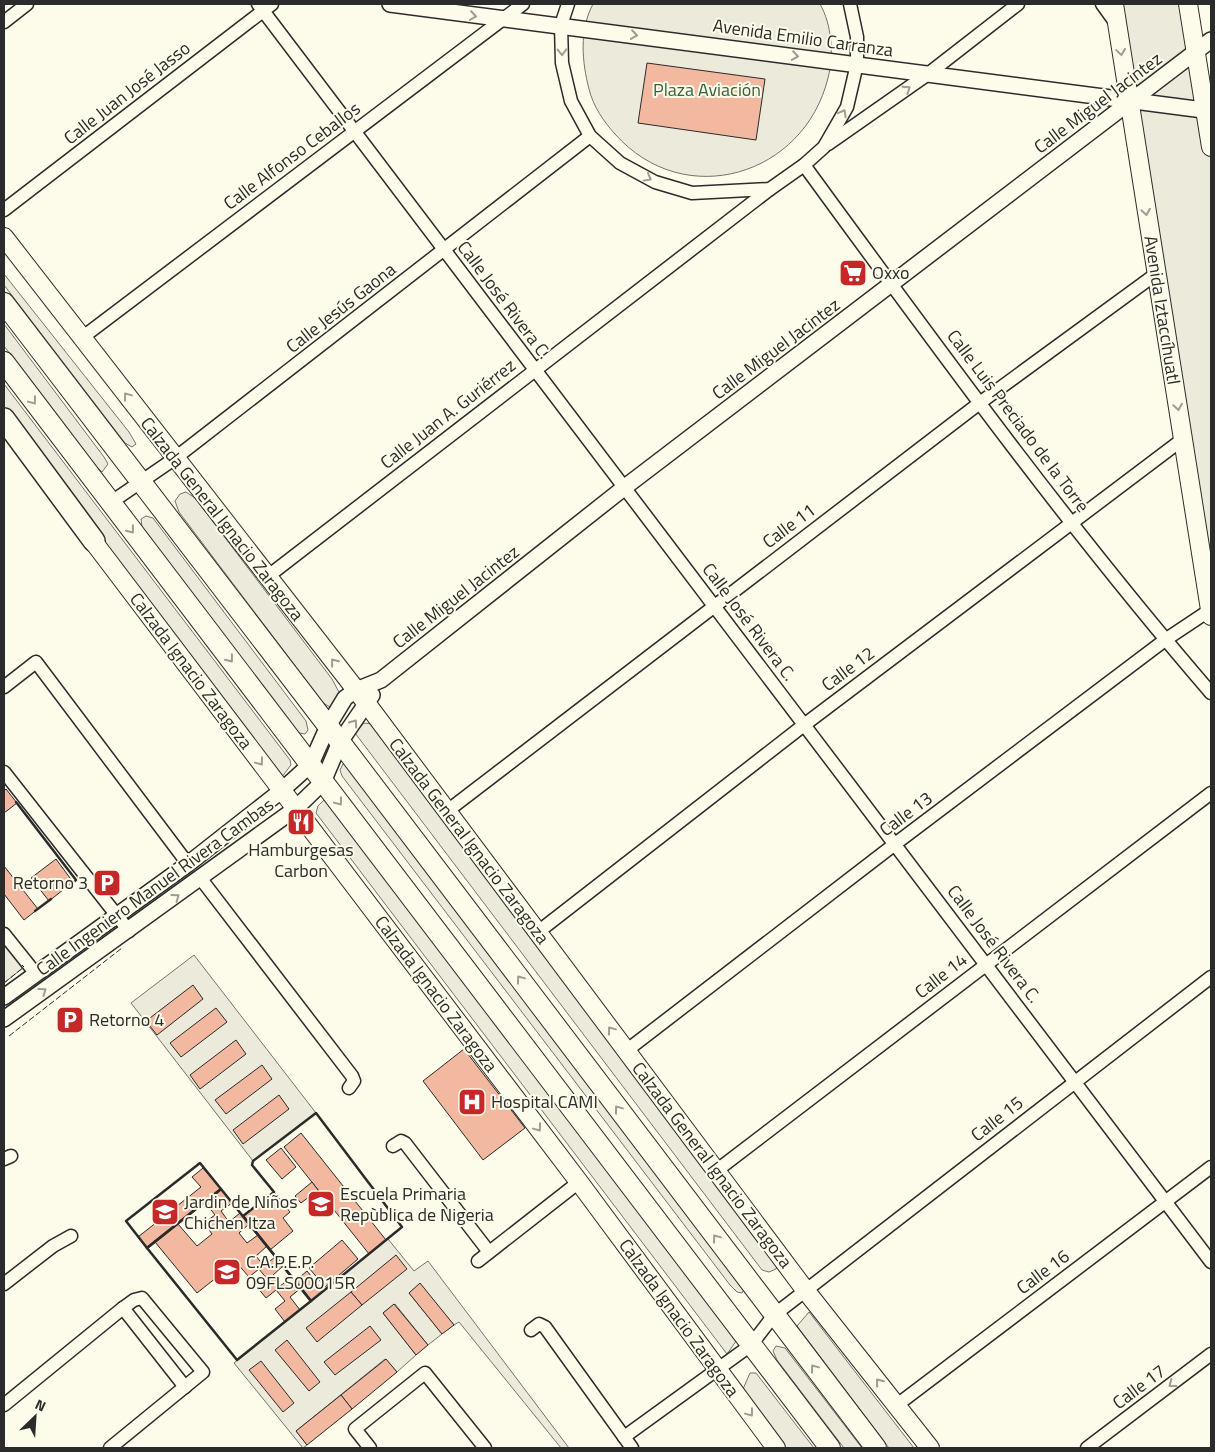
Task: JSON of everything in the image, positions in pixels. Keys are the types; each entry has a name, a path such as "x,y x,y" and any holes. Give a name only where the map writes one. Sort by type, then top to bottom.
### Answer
{"highway":[{"path":"4,420 94,541"}],"main road":[{"name":"Avenida Iztaccíhuatl","path":"1114,4 1128,102 1211,613"},
{"path":"1188,4 1209,111 1211,147"},
{"name":"Calzada General Ignacio Zaragoza","path":"4,236 174,458 367,704 806,1291 930,1448"},
{"path":"4,303 876,1448"},
{"path":"4,362 830,1448"},
{"path":"4,436 94,541"},
{"name":"Calzada Ignacio Zaragoza","path":"94,541 281,791 579,1182 776,1448"}],"street":[{"path":"4,22 27,4"},
{"name":"Avenida Emilio Carranza","path":"390,4 502,20 561,25 857,64 1128,102 1209,111"},
{"name":"Calle Alfonso Ceballos","path":"83,337 523,4"},
{"path":"568,4 561,25 562,63 571,101 590,136 620,163 664,185 692,193 770,189"},
{"path":"824,147 846,107 857,64 857,37 850,4"},
{"path":"824,147 928,74 1018,4"},
{"path":"1102,4 1117,24"},
{"name":"Calle José Rivera C.","path":"265,6 354,132 445,249 534,369 1076,1080 1211,1262"},
{"name":"Calle Juan José Jasso","path":"4,210 265,6"},
{"name":"Calle Miguel Jacintez","path":"311,764 328,726 345,698 356,690 381,680 625,488 1211,40"},
{"name":"Calle Jesús Gaona","path":"110,503 174,458 590,136"},
{"name":"Calle Juan A. Guriérrez","path":"267,577 534,369 804,165 824,147"},
{"name":"Calle Luis Preciado de la Torre","path":"804,165 892,285 1071,521 1211,693"},
{"name":"Calle 11","path":"446,812 981,402 1156,274"},
{"name":"Calle 12","path":"538,932 804,724 1071,521 1183,439"},
{"name":"Calle 13","path":"626,1051 895,844 1166,640 1211,613"},
{"path":"4,687 36,662 188,864"},
{"name":"Calle Miguel Jacintez","path":"324,782 340,742 367,704 381,680"},
{"name":"Calle Ingeniero Manuel Rivera Cambas","path":"4,997 188,864 281,791 311,764"},
{"path":"4,772 129,931"},
{"name":"Calle Ingeniero Manuel Rivera Cambas","path":"4,1019 202,879 295,809 324,782"},
{"name":"Calle 14","path":"716,1171 1211,793"},
{"path":"202,879 352,1076 354,1081 349,1088"},
{"path":"4,934 36,974"},
{"name":"Calle 15","path":"624,1438 751,1345 774,1315 1211,977"},
{"path":"392,1146 401,1141 405,1143 489,1252"},
{"name":"Calle 16","path":"897,1405 1211,1167"},
{"path":"478,1261 579,1182"},
{"path":"4,1284 53,1246 71,1236"},
{"path":"4,1405 123,1308 138,1298 146,1301 203,1372 110,1448"},
{"path":"123,1308 185,1387"},
{"path":"531,1330 539,1324 545,1327 632,1448"},
{"name":"Calle 17","path":"1088,1448 1211,1354"},
{"path":"370,1448 355,1429 425,1373 485,1448"}],"green space":[{"name":"Plaza Aviación","path":"593,4 820,4 827,21 831,40 831,60 828,78 815,112 794,139 768,159 738,172 706,176 674,172 643,158 615,134 593,102 583,57 583,46 585,24"},
{"path":"1117,4 1183,4 1211,161 1211,584"},
{"path":"4,274 129,432 136,444 132,447 125,443 4,285"},
{"path":"4,324 104,457 108,464 102,472 91,462 4,346"},
{"path":"4,384 290,760 291,765 281,778 4,418"},
{"path":"186,492 195,498 332,679 340,694 335,703 330,707 323,703 179,512 175,501 180,494"},
{"path":"146,516 153,518 306,721 308,730 305,734 299,733 292,726 142,527 141,519"},
{"path":"364,723 372,724 779,1263 776,1269 769,1272 762,1270 355,733"},
{"path":"348,763 746,1286 742,1293 737,1292 730,1285 342,776 340,770 343,764"},
{"path":"326,798 739,1337 727,1354 316,813 318,806"},
{"path":"4,941 24,967 4,983"},
{"path":"194,955 316,1113 253,1161 131,1003"},
{"path":"388,1239 414,1271 428,1261 569,1448 561,1448 459,1322 454,1325 420,1284 409,1293 442,1334 428,1345 395,1304 383,1313 416,1355 397,1372 385,1359 296,1431 307,1445 303,1448 234,1363"},
{"path":"809,1312 914,1448 889,1448 797,1326"},
{"path":"776,1346 785,1348 862,1448 844,1448 777,1360 773,1351"},
{"path":"750,1373 756,1373 814,1448 784,1448 745,1398 743,1389"}],"building":[{"path":"647,63 765,79 756,140 638,123"},
{"path":"6,789 17,803 4,813 4,791"},
{"path":"56,859 73,882 49,901 31,878"},
{"path":"4,866 38,909 24,920 4,894"},
{"path":"193,985 203,999 157,1035 146,1021"},
{"path":"216,1008 227,1022 181,1057 170,1043"},
{"path":"236,1040 246,1054 200,1089 190,1075"},
{"name":"Hospital CAMI","path":"464,1049 525,1128 483,1160 423,1081"},
{"path":"262,1065 272,1079 226,1114 215,1100"},
{"path":"279,1095 289,1109 243,1144 233,1130"},
{"path":"301,1133 386,1240 369,1254 284,1147"},
{"path":"281,1148 296,1167 282,1179 266,1160"},
{"path":"203,1168 221,1189 147,1248 138,1237 201,1187 192,1177"},
{"path":"312,1182 318,1190 301,1203 295,1196"},
{"path":"221,1189 232,1203 221,1211 229,1222 240,1213 249,1224 239,1233 247,1243 258,1235 267,1246 256,1256 264,1266 275,1257 283,1266 272,1276 280,1286 292,1277 301,1288 290,1297 300,1310 285,1322 275,1309 285,1301 276,1290 266,1298 257,1287 267,1279 259,1269 249,1277 236,1262 197,1293 155,1242 178,1224 197,1246 212,1234 204,1223 215,1215 205,1202"},
{"path":"274,1192 290,1212 283,1218 293,1231 270,1250 243,1216"},
{"path":"342,1240 358,1259 325,1287 309,1268"},
{"path":"396,1255 407,1269 362,1305 351,1292"},
{"path":"307,1271 323,1291 311,1301 295,1281"},
{"path":"420,1283 454,1325 442,1334 409,1293"},
{"path":"351,1292 362,1305 317,1342 306,1328"},
{"path":"394,1304 428,1345 416,1355 383,1313"},
{"path":"370,1326 381,1340 335,1375 324,1362"},
{"path":"287,1340 320,1382 309,1391 275,1350"},
{"path":"386,1359 397,1372 352,1409 341,1395"},
{"path":"261,1361 294,1403 283,1412 249,1370"},
{"path":"341,1395 352,1409 307,1445 296,1431"}],"fence":[{"path":"9,1036 122,948"},
{"path":"4,983 24,967 22,965"}],"wall":[{"path":"16,802 76,880 71,884"},
{"path":"35,911 51,899"},
{"path":"316,1113 402,1227 311,1301 243,1216 274,1192 252,1165 253,1161 316,1113"},
{"path":"200,1163 221,1189 147,1248 126,1221 200,1163"},
{"path":"221,1189 311,1301 237,1360 147,1248 221,1189"}],"place":[{"name":"Oxxo","path":"853,273"},
{"name":"Hamburgesas Carbon","path":"301,822"},
{"name":"Retorno 3","path":"107,883"},
{"name":"Retorno 4","path":"70,1020"},
{"name":"Hospital CAMI","path":"472,1102"},
{"name":"Escuela Primaria Repùblica de Nigeria","path":"321,1204"},
{"name":"Jardin de Niños Chichen Itza","path":"165,1212"},
{"name":"C.A.P.E.P. 09FLS00015R","path":"227,1272"}]}
